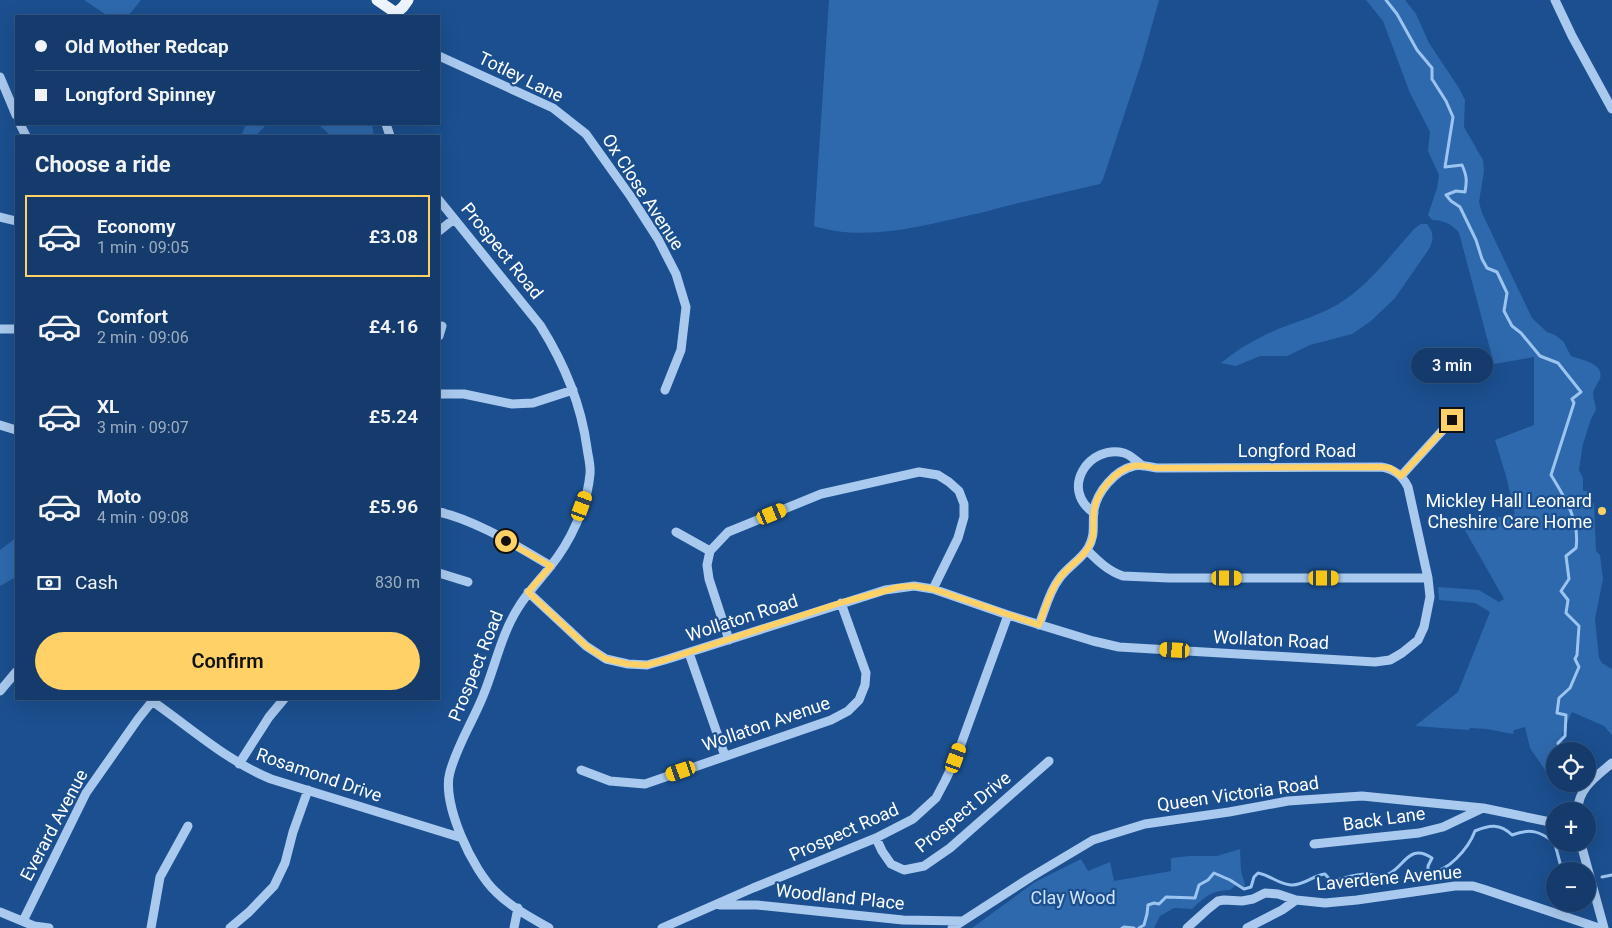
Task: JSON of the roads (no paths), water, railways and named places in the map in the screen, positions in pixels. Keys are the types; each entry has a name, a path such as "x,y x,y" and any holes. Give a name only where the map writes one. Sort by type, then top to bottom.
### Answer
{"main road":[{"path":"377,0 396,15 408,0"}],"street":[{"path":"1555,0 1572,36 1612,109"},
{"name":"Totley Lane","path":"440,56 554,108 586,134"},
{"path":"0,77 15,113"},
{"name":"Ox Close Avenue","path":"586,134 631,197 658,239 676,274 686,307 682,350 670,386"},
{"name":"Prospect Road","path":"440,201 540,325 551,342 573,390 584,428 590,472 585,497 578,516 567,544 528,592 506,630 482,698 449,774 449,792 453,812 472,859 495,892 549,928"},
{"path":"0,217 15,221"},
{"path":"440,230 454,219"},
{"path":"440,333 442,326"},
{"path":"0,329 15,330"},
{"path":"440,394 464,394 512,404 533,403 573,390"},
{"path":"1087,550 1109,570 1123,576 1169,578 1428,578 1408,487 1401,476 1452,420"},
{"path":"0,425 15,430"},
{"name":"Longford Road","path":"1094,513 1085,507 1080,498 1078,488 1078,479 1082,470 1091,461 1108,453 1117,452 1124,453 1143,466"},
{"name":"Longford Road","path":"1039,625 1059,578 1087,550 1094,534 1094,513 1096,501 1100,493 1117,475 1127,468 1135,466 1156,468 1381,467 1390,468 1401,476"},
{"path":"729,640 709,579 707,565 710,551 728,532 821,494 919,472 938,475 949,482 959,492 964,504 964,517 958,538 933,589"},
{"path":"440,512 456,516 521,548 551,566"},
{"path":"676,532 710,551"},
{"path":"440,573 468,582"},
{"name":"Wollaton Road","path":"528,592 586,646 606,659 628,664 647,665 840,603 899,587 914,586 933,589 1039,625 1120,648 1374,662 1390,660 1402,654 1418,640 1424,627 1430,597 1428,578"},
{"name":"Wollaton Avenue","path":"582,770 610,781 645,784 831,720 848,711 859,700 865,685 866,673 840,603"},
{"name":"Prospect Road","path":"662,928 753,888 876,838 913,819 936,798 946,781 1008,615"},
{"path":"689,653 725,756"},
{"path":"0,691 15,673"},
{"name":"Rosamond Drive","path":"153,700 239,764 271,779 462,838"},
{"name":"Everard Avenue","path":"23,921 86,793 153,700"},
{"path":"239,764 269,717 283,700"},
{"name":"Prospect Drive","path":"876,838 882,851 892,864 904,870 924,866 950,848 1049,761"},
{"path":"1578,802 1583,790 1589,783 1612,763"},
{"path":"230,928 249,912 274,886 285,863 293,832 308,790"},
{"name":"Queen Victoria Road","path":"952,928 1093,840 1144,824 1288,802 1354,796 1484,808 1546,821"},
{"name":"Back Lane","path":"1314,844 1419,833 1443,827 1484,808"},
{"path":"151,928 160,877 188,826"},
{"path":"1583,852 1604,928"},
{"name":"Laverdene Avenue","path":"1187,928 1208,908 1224,900 1242,901 1272,892 1296,900 1325,902 1349,901 1455,886 1473,886 1599,928"},
{"path":"753,888 757,904"},
{"name":"Laverdene Avenue","path":"1247,928 1282,910 1296,900"},
{"name":"Woodland Place","path":"715,905 757,904 893,919 962,921"},
{"path":"514,928 518,908"},
{"path":"0,912 34,926 48,928"}],"waterway":[{"path":"1386,0 1397,14 1417,50 1432,68 1432,79 1446,101 1453,117 1445,167 1462,165 1466,175 1466,185 1465,192 1456,191 1446,195 1460,207 1487,268 1497,272 1507,293 1504,311 1512,326 1521,333 1540,356 1558,363 1581,392 1572,399 1574,403 1551,475 1574,519 1577,538 1576,548 1566,556 1569,579 1561,591 1568,600 1566,613 1579,626 1577,655 1575,659 1579,667 1570,688 1559,698 1557,713 1566,715 1565,736 1559,742"},
{"path":"1139,928 1144,925 1148,905 1159,904 1166,897 1195,898 1199,885 1208,880 1214,873 1244,889 1251,887 1254,877 1258,873 1282,883 1296,885 1325,874 1331,881 1362,874 1386,875 1407,858 1417,853 1432,858 1428,871 1435,871 1443,869 1456,859 1468,845 1475,831 1485,827 1503,828 1512,835 1530,831 1540,833 1546,837"},
{"path":"1557,852 1560,862"},
{"path":"1602,877 1612,875"},
{"path":"1122,928 1134,928"}],"place":[{"name":"Mickley Hall Leonard Cheshire Care Home","path":"1602,511"}],"park label":[{"name":"Clay Wood","path":"1073,898"}]}
